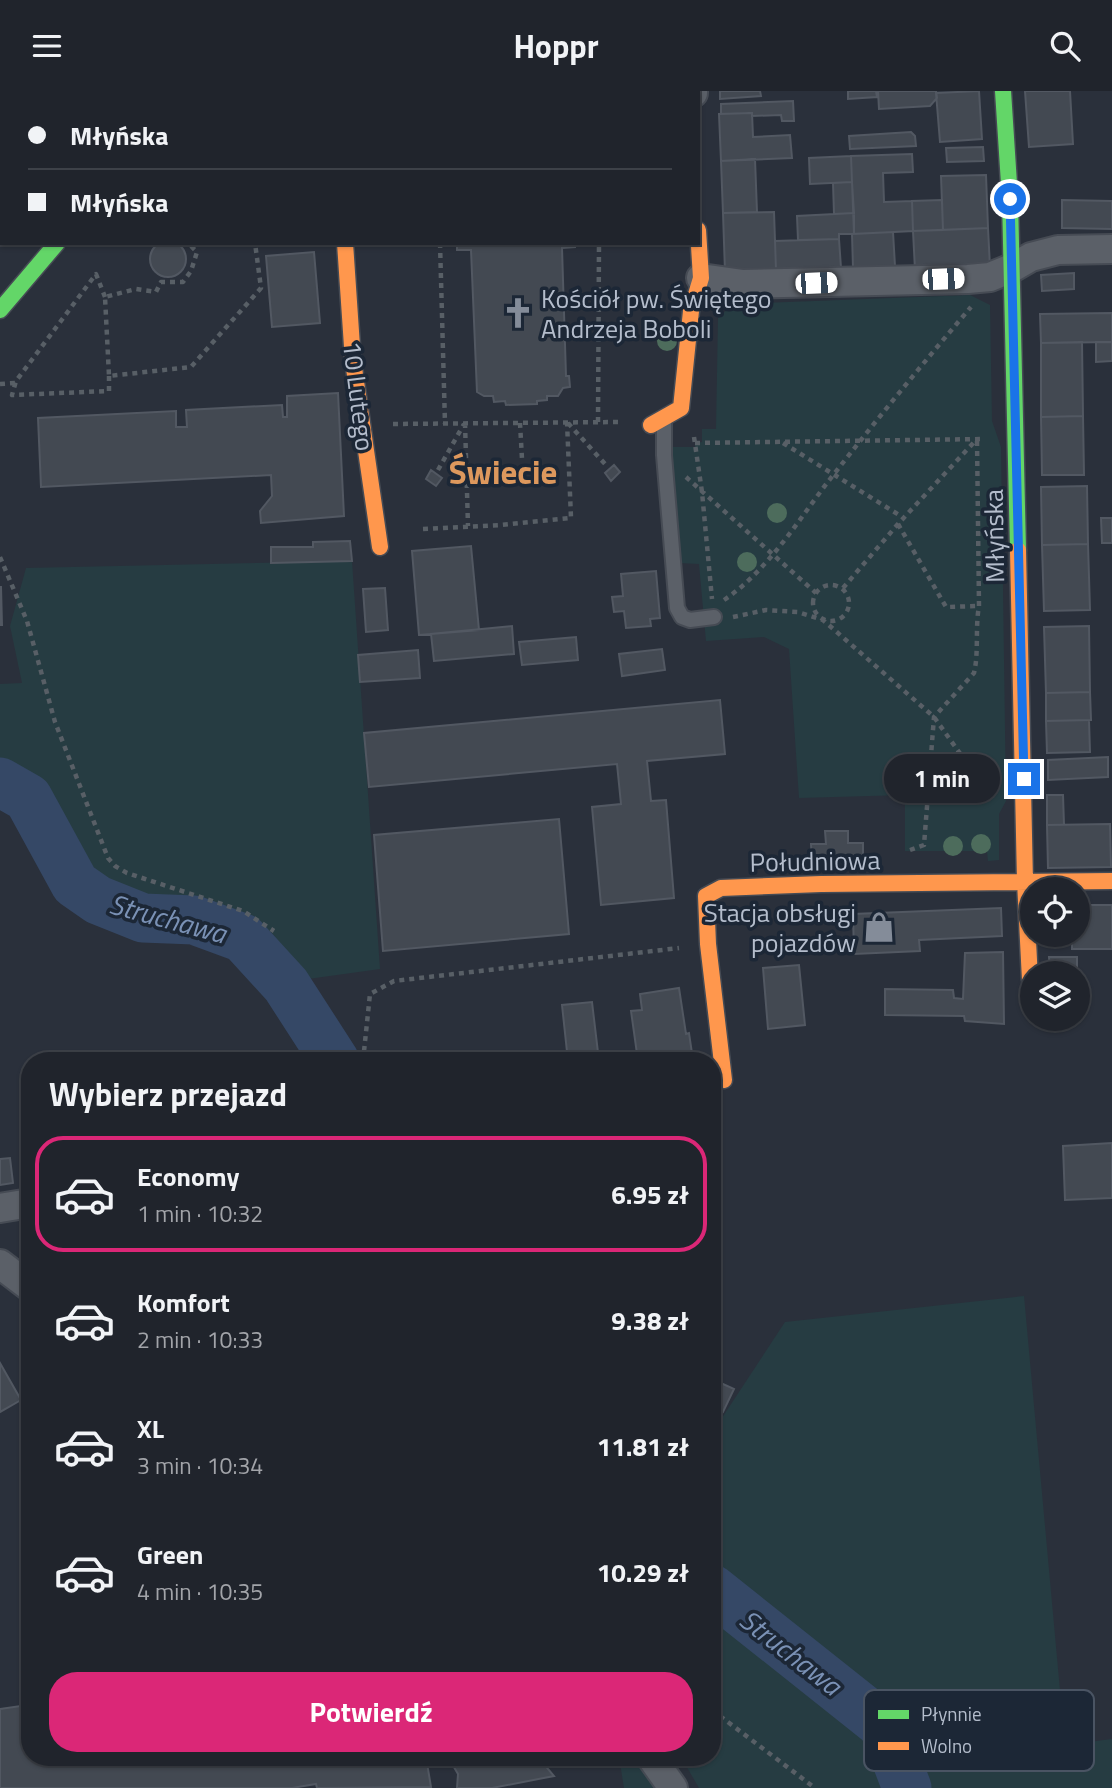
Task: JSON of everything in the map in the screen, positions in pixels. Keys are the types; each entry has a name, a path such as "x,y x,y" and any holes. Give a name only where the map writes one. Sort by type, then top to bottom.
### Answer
{"street":[{"name":"Młyńska","path":"1003,91 1012,268 1025,877"},
{"path":"0,310 55,245"},
{"name":"10 Lutego","path":"345,245 360,425 380,547"},
{"path":"657,421 681,408 691,311 701,278 699,245"},
{"path":"701,278 743,284 968,279 990,277 1031,257 1058,250 1112,249"},
{"name":"Południowa","path":"1090,881 1112,881"},
{"name":"Południowa","path":"721,1052 708,944 706,897 721,888 1020,882"},
{"name":"Południowa","path":"721,1054 724,1080"},
{"path":"0,1207 21,1204"},
{"path":"0,1264 21,1280"},
{"path":"657,1766 673,1788"}],"lane":[{"path":"657,421 664,454 677,608 682,617 690,620 714,617"}],"path":[{"path":"109,376 191,367 261,288 255,245"},
{"path":"440,245 445,423"},
{"path":"598,422 599,245"},
{"path":"105,297 136,289 156,292 161,282 183,282 191,271 197,252 191,246"},
{"path":"96,274 105,297 109,376 109,391 12,395 15,383 96,274"},
{"path":"695,425 713,605 743,585 772,555 860,440 974,304"},
{"path":"0,384 15,383"},
{"path":"360,425 657,421"},
{"path":"567,422 604,464"},
{"path":"424,529 571,518 567,422"},
{"path":"465,423 468,526"},
{"path":"438,470 465,423"},
{"path":"520,423 522,459"},
{"path":"843,589 898,524 977,439"},
{"path":"910,859 910,850 924,845 934,717 974,674 979,606 977,439"},
{"path":"695,443 987,439"},
{"path":"781,442 904,518"},
{"path":"664,454 667,460 816,593"},
{"path":"898,524 946,607 979,606"},
{"path":"0,557 27,621 55,722 108,858 127,873 243,911 274,931"},
{"path":"714,617 714,622 766,610 798,613 823,620 833,622 845,616 850,601 843,589 837,585 826,585 816,593 813,604 815,612 823,620 934,717 994,800"},
{"path":"364,1052 370,994 394,981 708,944"},
{"path":"721,1717 816,1788"}],"green space":[{"path":"970,295 990,305 992,421 1001,447 1006,801 999,814 999,860 988,861 987,851 905,851 905,795 799,798 789,649 764,637 706,641 699,564 679,563 665,447 695,447 695,443 702,442 702,429 716,429 718,318 733,304"},
{"path":"352,561 380,969 308,979 245,927 97,878 39,789 0,766 0,684 22,683 10,626 26,568"},
{"path":"1024,1296 1060,1690 864,1690 864,1771 1094,1771 1094,1741 1112,1739 1112,1788 699,1788 686,1766 721,1766 721,1419 785,1322"},
{"path":"620,1766 639,1766 658,1788 624,1788"}],"building":[{"path":"720,91 760,91 761,96 720,99"},
{"path":"848,91 876,91 877,97 848,99"},
{"path":"878,91 936,91 937,98 930,106 879,109"},
{"path":"979,91 982,139 940,142 936,93"},
{"path":"1025,91 1070,91 1073,144 1029,147"},
{"path":"793,101 794,121 782,121 781,115 721,114 721,104"},
{"path":"752,113 753,137 790,135 792,158 721,161 719,114"},
{"path":"911,132 915,136 916,146 850,149 849,136"},
{"path":"983,147 984,161 947,162 946,148"},
{"path":"912,154 913,172 883,173 884,202 912,201 913,231 854,234 851,156"},
{"path":"851,156 852,182 810,184 809,158"},
{"path":"755,159 757,212 723,213 721,161"},
{"path":"986,175 988,228 943,230 941,176"},
{"path":"852,182 854,213 834,214 833,183"},
{"path":"942,200 943,230 913,231 912,201"},
{"path":"1062,200 1112,201 1112,229 1062,228"},
{"path":"774,212 776,270 725,272 723,213"},
{"path":"854,213 854,234 839,234 839,239 798,240 797,216"},
{"path":"988,228 990,267 915,270 913,231"},
{"path":"893,232 895,266 853,268 852,234"},
{"path":"839,239 841,268 776,270 775,241"},
{"path":"156,245 180,245 185,252 185,266 175,276 161,276 151,266 151,252"},
{"name":"Kościół pw. Świętego Andrzeja Boboli","path":"457,245 575,245 562,248 566,376 569,376 570,387 563,388 558,396 547,396 547,400 537,401 537,404 506,405 505,401 494,402 493,396 484,396 477,392 471,250 457,250"},
{"path":"314,252 320,323 272,327 266,256"},
{"path":"1074,273 1074,289 1042,291 1041,275"},
{"path":"1112,313 1112,342 1041,343 1040,314"},
{"path":"1082,342 1083,416 1041,417 1041,343"},
{"path":"1096,342 1112,342 1112,361 1096,362"},
{"path":"338,393 344,516 261,523 260,511 272,496 271,475 41,487 38,418 176,411 176,427 187,427 186,410 282,405 283,417 287,417 287,396"},
{"path":"1083,416 1084,475 1042,475 1041,417"},
{"path":"614,465 620,472 611,481 605,473"},
{"path":"431,470 442,478 436,486 426,479"},
{"path":"1087,486 1088,544 1042,545 1041,487"},
{"path":"1101,518 1112,518 1112,543 1102,543"},
{"path":"350,541 352,561 271,563 271,547 313,547 313,542"},
{"path":"1088,544 1090,610 1044,611 1042,545"},
{"path":"471,546 479,630 419,635 412,551"},
{"path":"656,571 660,618 650,619 651,626 626,628 624,611 614,612 612,597 623,596 621,574"},
{"path":"1,587 2,625 0,625"},
{"path":"385,588 388,630 366,632 363,589"},
{"path":"512,626 514,654 434,661 431,634"},
{"path":"1089,626 1090,692 1046,693 1044,627"},
{"path":"576,637 578,660 522,665 519,642"},
{"path":"662,649 665,670 622,676 619,654"},
{"path":"418,650 420,678 360,682 358,655"},
{"path":"1090,692 1091,720 1046,721 1046,693"},
{"path":"720,700 725,754 647,761 651,801 666,800 674,898 601,905 592,807 621,804 617,764 369,787 364,733"},
{"path":"1089,720 1090,752 1047,753 1046,721"},
{"path":"1108,757 1108,777 1048,780 1048,760"},
{"path":"1047,795 1063,795 1064,825 1047,825"},
{"path":"559,819 569,934 383,951 374,835"},
{"path":"1110,824 1111,867 1048,868 1047,825"},
{"path":"825,831 848,831 848,843 863,843 863,864 812,865 811,844 826,844"},
{"path":"1090,905 1112,905 1112,949 1072,949 1090,947"},
{"path":"1001,908 1002,936 919,940 920,951 854,954 853,914"},
{"path":"1003,952 1004,1024 965,1021 964,1016 885,1015 885,989 953,990 954,998 963,999 965,953"},
{"path":"1049,957 1077,957 1077,961 1049,961"},
{"path":"799,965 805,1025 768,1029 763,968"},
{"path":"679,988 686,1034 689,1033 692,1052 637,1052 631,1011 642,1010 640,994"},
{"path":"592,1002 598,1052 567,1052 562,1005"},
{"path":"1112,1143 1112,1198 1065,1200 1063,1146"},
{"path":"10,1158 13,1183 0,1185 0,1159"},
{"path":"0,1363 21,1400 0,1412"},
{"path":"721,1383 734,1389 723,1412 721,1411"},
{"path":"21,1706 21,1766 428,1766 431,1787 317,1788 316,1784 292,1788 0,1788 0,1709"},
{"path":"453,1766 546,1766 554,1776 492,1788 457,1788 458,1774"}],"waterway":[{"name":"Struchawa","path":"0,782 28,798 75,884 98,900 143,918 194,920 243,938 286,985 329,1052"},
{"name":"Struchawa","path":"721,1596 864,1710"},
{"name":"Struchawa","path":"901,1771 907,1788"}],"traffic: fast":[{"path":"1003,91 1010,199 1018,550"},
{"path":"0,310 55,245"}],"traffic: slow":[{"path":"345,245 353,361 380,547"},
{"path":"651,425 681,408 691,311 701,278 699,245"},
{"path":"1018,550 1029,961"},
{"path":"721,1052 708,944 706,896 721,888 821,884 1112,881"},
{"path":"721,1054 724,1080"}],"place":[{"name":"Kościół pw. Świętego Andrzeja Boboli","path":"518,313"},
{"name":"Stacja obsługi pojazdów","path":"879,927"}],"district":[{"name":"Świecie","path":"503,472"}],"route":[{"path":"1010,199 1024,779"}]}
